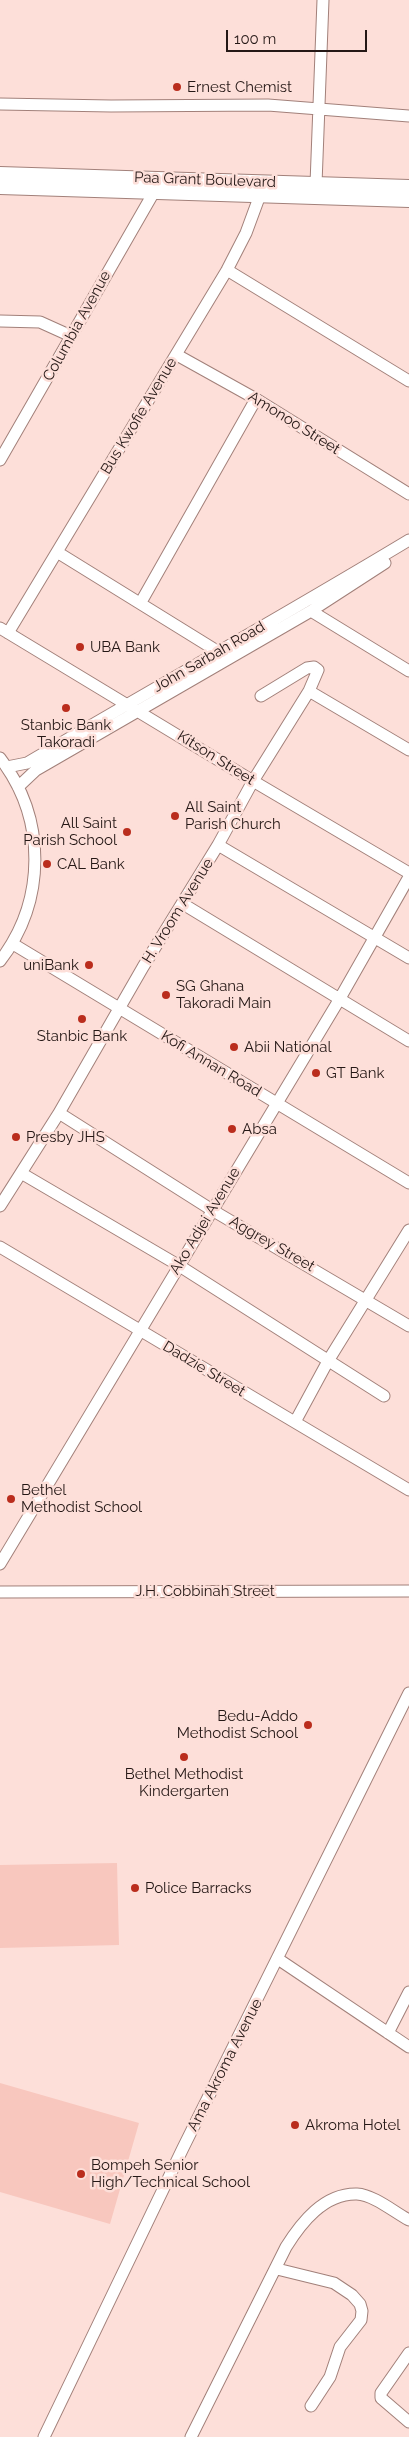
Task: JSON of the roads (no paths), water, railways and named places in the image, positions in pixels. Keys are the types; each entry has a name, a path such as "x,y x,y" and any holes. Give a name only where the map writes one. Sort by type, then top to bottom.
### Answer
{"main road":[{"name":"Paa Grant Boulevard","path":"0,174 93,183 154,192 409,200"},
{"name":"Paa Grant Boulevard","path":"0,188 93,183 316,184 409,187"}],"street":[{"path":"316,184 323,0"},
{"path":"0,104 102,106 234,104 409,116"},
{"name":"Columbia Avenue","path":"0,460 154,192"},
{"name":"Bus Kwofie Avenue","path":"4,630 57,552 227,270 246,232 260,195"},
{"path":"227,270 409,381"},
{"path":"0,321 40,322 71,336"},
{"name":"Amonoo Street","path":"176,355 256,399 409,494"},
{"path":"141,602 256,399"},
{"name":"John Sarbah Road","path":"4,763 27,763 217,651 299,606 409,540"},
{"name":"John Sarbah Road","path":"18,787 36,770 311,611 409,549"},
{"path":"57,552 141,602 217,651"},
{"path":"311,611 409,671"},
{"name":"Kitson Street","path":"4,630 139,710 253,781 409,872"},
{"name":"H. Vroom Avenue","path":"0,1206 59,1113 143,967 183,904 253,781 309,691 318,675 318,670 314,667 307,668 261,696"},
{"path":"309,691 409,750"},
{"path":"0,961 14,944 32,900 36,858 31,817 18,787 4,763"},
{"path":"218,845 409,958"},
{"name":"Ako Adjei Avenue","path":"0,1564 339,1000 409,877"},
{"path":"183,904 409,1041"},
{"name":"Kofi Annan Road","path":"14,944 409,1184"},
{"name":"Aggrey Street","path":"59,1113 212,1210 367,1299 409,1326"},
{"path":"21,1173 178,1265 384,1396"},
{"path":"295,1422 328,1361 409,1230"},
{"name":"Dadzie Street","path":"0,1247 409,1490"},
{"name":"J.H. Cobbinah Street","path":"0,1592 409,1591"},
{"name":"Ama Akroma Avenue","path":"44,2437 183,2148 409,1693"},
{"path":"278,1959 409,2047"},
{"path":"388,2033 409,1992"},
{"path":"190,2437 298,2228 314,2211 341,2197 358,2194 409,2220"},
{"path":"277,2270 334,2283 352,2295 360,2304 361,2320 340,2347 330,2377 311,2406"},
{"path":"409,2353 381,2394 381,2398 409,2422"}],"place":[{"name":"Ernest Chemist","path":"177,87"},
{"name":"UBA Bank","path":"80,647"},
{"name":"Stanbic Bank Takoradi","path":"66,708"},
{"name":"All Saint Parish Church","path":"175,816"},
{"name":"All Saint Parish School","path":"127,832"},
{"name":"CAL Bank","path":"47,864"},
{"name":"uniBank","path":"89,965"},
{"name":"SG Ghana Takoradi Main","path":"166,995"},
{"name":"Stanbic Bank","path":"82,1019"},
{"name":"Abii National","path":"234,1047"},
{"name":"GT Bank","path":"316,1073"},
{"name":"Absa","path":"232,1129"},
{"name":"Presby JHS","path":"16,1137"},
{"name":"Bethel Methodist School","path":"11,1499"},
{"name":"Bedu-Addo Methodist School","path":"308,1725"},
{"name":"Bethel Methodist Kindergarten","path":"184,1757"},
{"name":"Police Barracks","path":"135,1888"},
{"name":"Akroma Hotel","path":"295,2125"},
{"name":"Bompeh Senior High/Technical School","path":"81,2174"}]}
